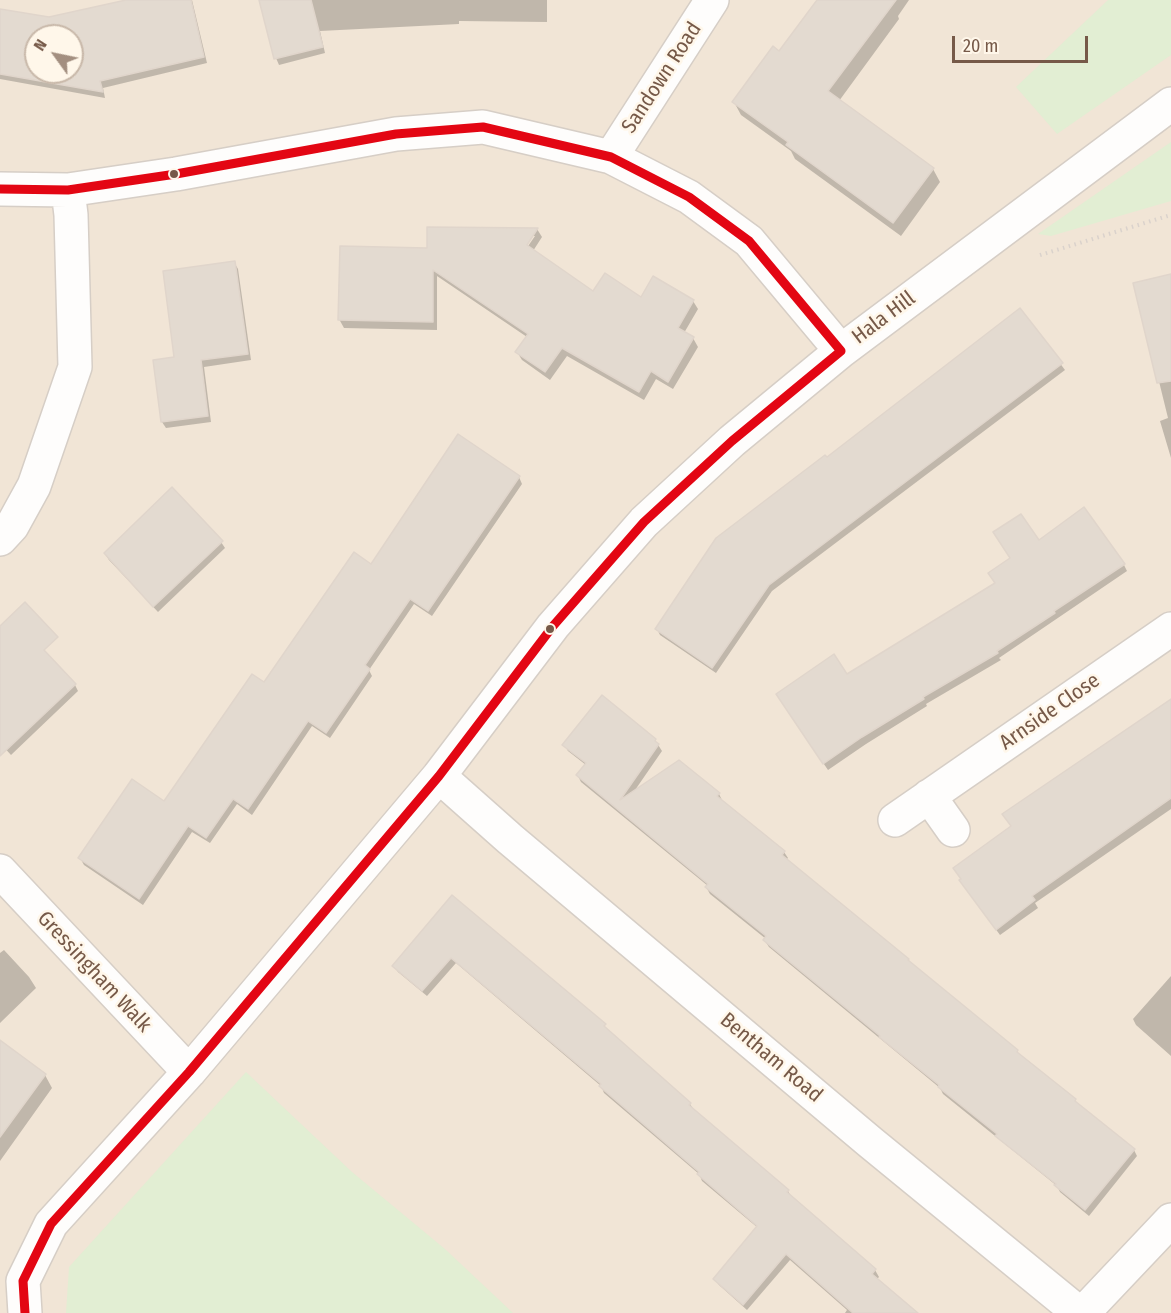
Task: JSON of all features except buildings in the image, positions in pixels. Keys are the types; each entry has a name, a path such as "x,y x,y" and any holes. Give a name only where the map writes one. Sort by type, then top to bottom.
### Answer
{"street":[{"name":"Sandown Road","path":"611,156 712,0"},
{"name":"Hala Hill","path":"26,1313 23,1281 51,1224 189,1072 439,776 553,626 644,522 732,441 841,351 1171,104"},
{"path":"0,189 68,190 176,174 396,134 483,128 611,156 689,197 749,241 841,351"},
{"path":"0,539 12,526 34,486 75,367 71,215 68,190"},
{"name":"Arnside Close","path":"895,820 1171,629"},
{"name":"Bentham Road","path":"439,776 510,839 843,1119 1081,1313"},
{"path":"929,796 953,830"},
{"name":"Gressingham Walk","path":"0,872 189,1072"},
{"path":"1081,1313 1171,1220"}],"path":[{"path":"1033,257 1171,215"}],"shaded area":[{"path":"0,0 1171,0 1171,1313 0,1313"}],"green space":[{"path":"1108,0 1171,0 1171,55 1057,134 1016,87"},
{"path":"1171,142 1171,201 1051,236 1038,234"},
{"path":"246,1072 352,1172 445,1249 513,1313 66,1313 69,1267"}],"transit line":[{"path":"0,189 68,190 176,174 396,134 483,127 611,157 689,197 749,241 841,351"},
{"path":"25,1313 23,1281 51,1224 189,1072 439,776 553,626 644,522 732,441 841,351"}]}
